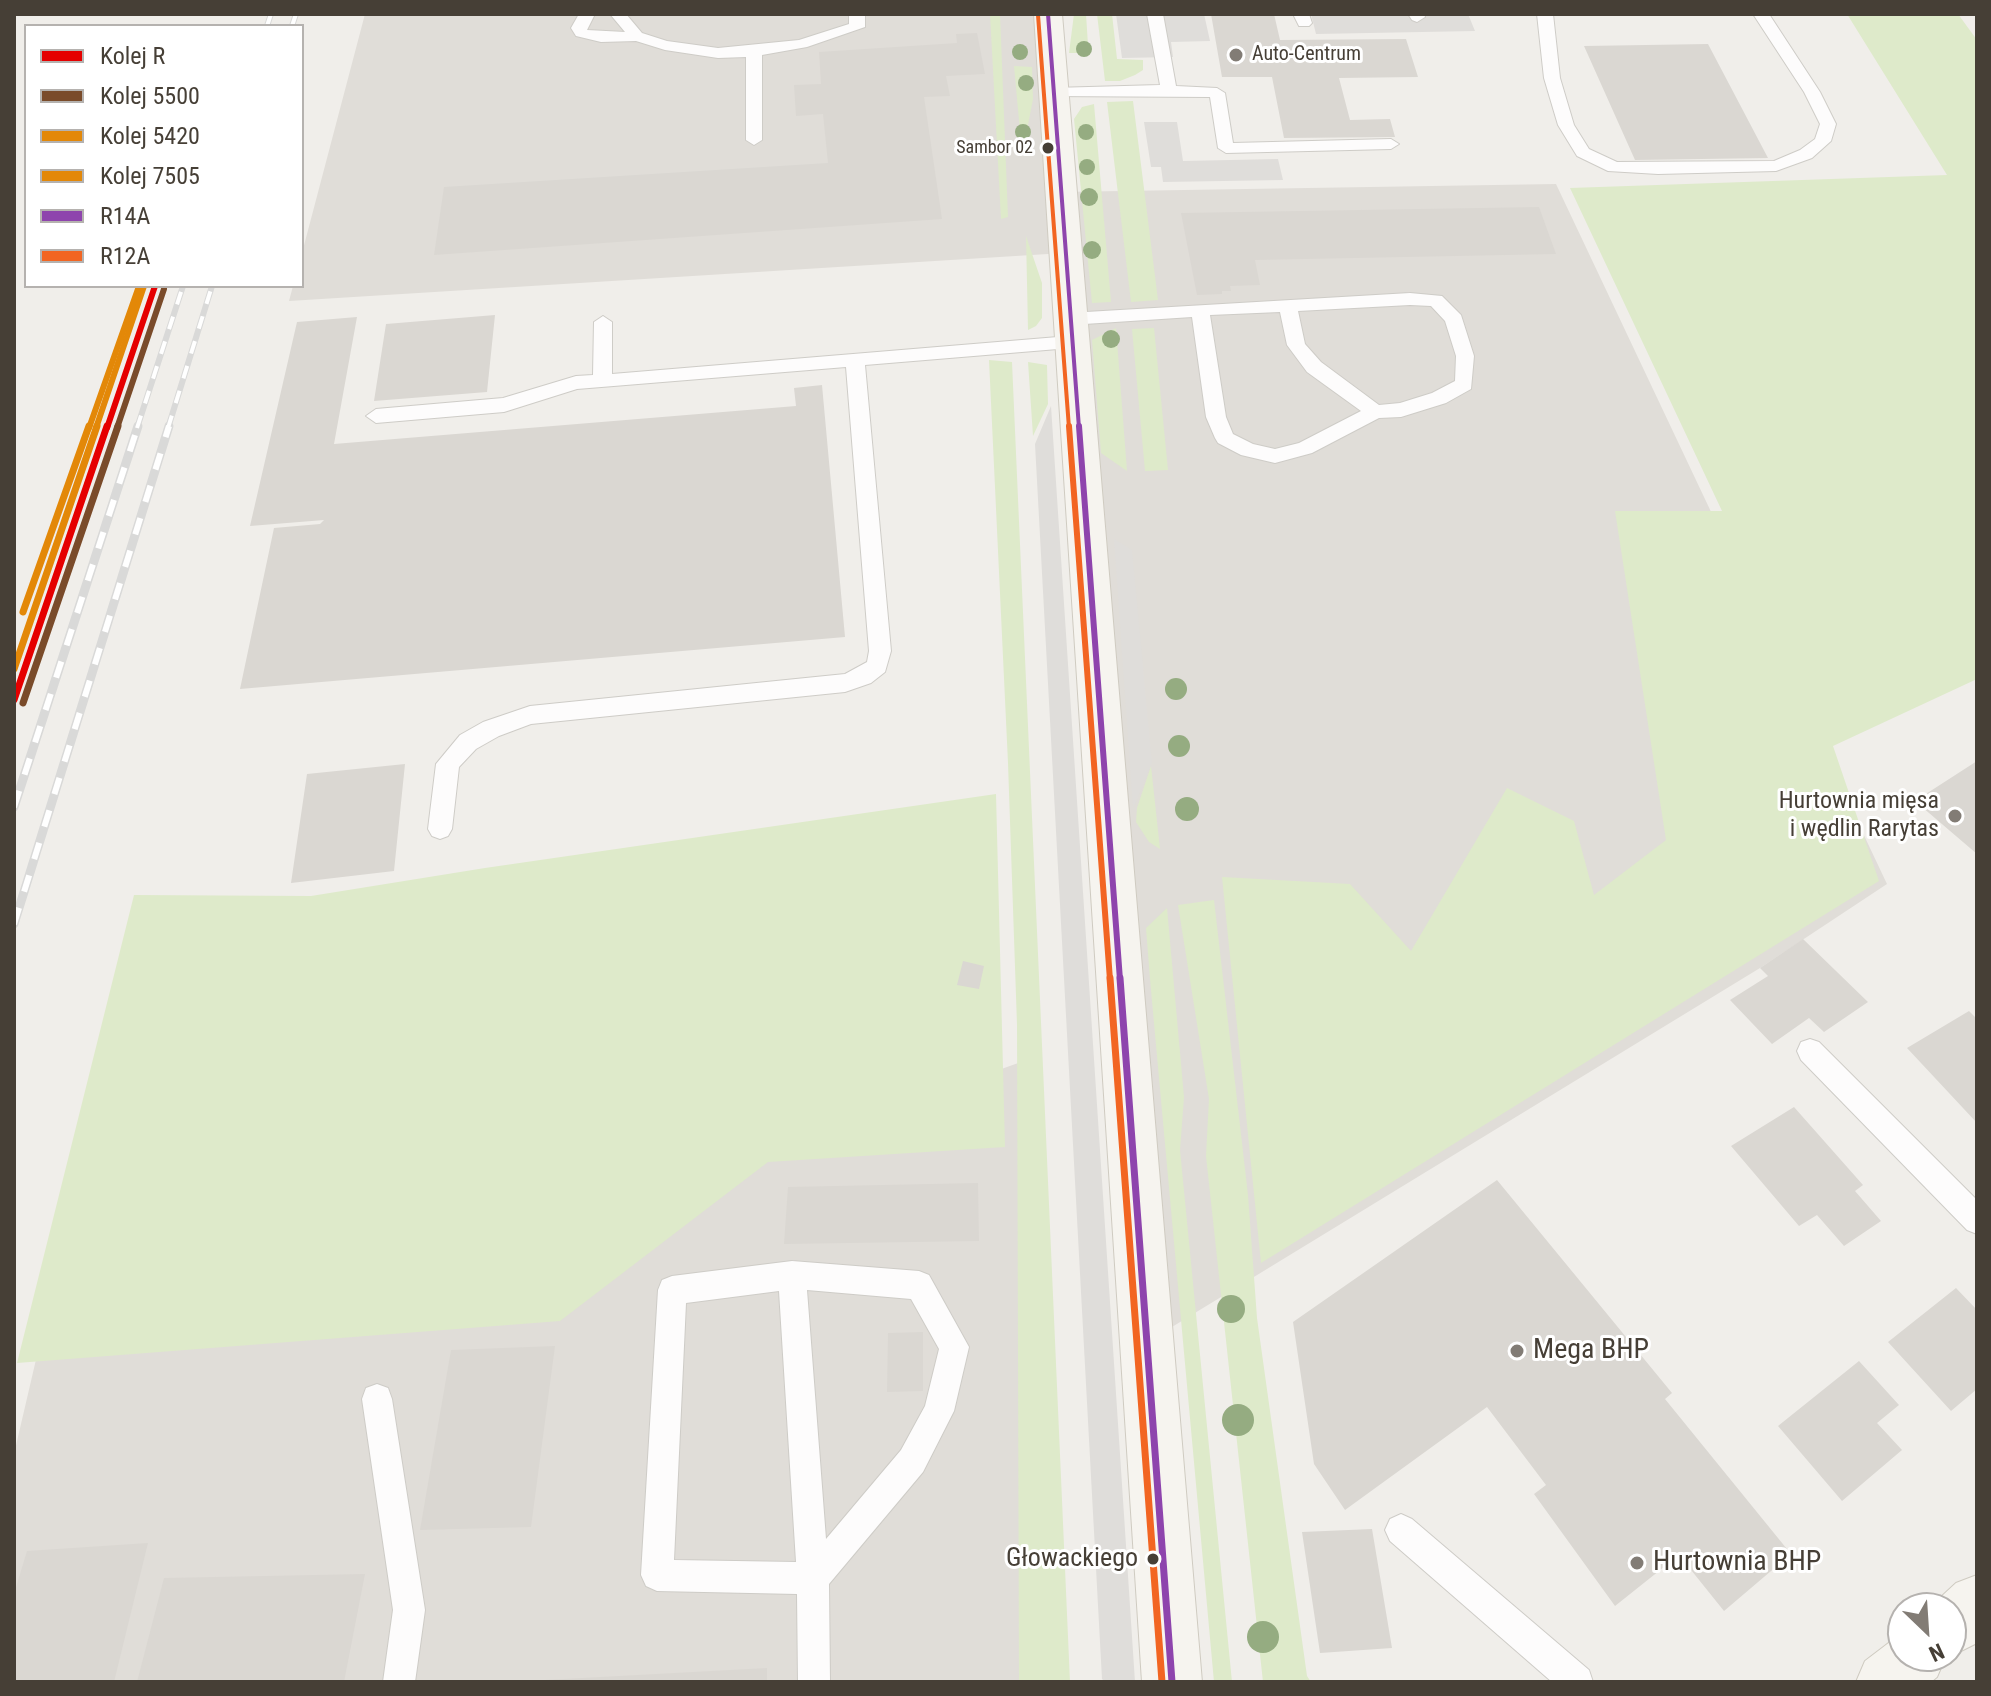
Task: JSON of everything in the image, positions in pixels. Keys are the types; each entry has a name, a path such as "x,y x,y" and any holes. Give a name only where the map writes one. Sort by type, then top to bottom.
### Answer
{"street":[{"path":"1048,14 1172,1682"}],"lane":[{"path":"587,14 579,28 581,33 601,37 637,36 690,50 754,51 801,44 857,27 857,14"},
{"path":"618,14 637,36"},
{"path":"1155,14 1169,90"},
{"path":"1545,14 1552,78 1566,125 1583,152 1614,167 1674,169 1776,166 1806,154 1823,141 1828,124 1812,92 1761,14"},
{"path":"754,51 754,140"},
{"path":"1053,93 1169,90 1217,93 1226,148 1391,144"},
{"path":"376,416 504,405 576,383 855,360 1200,310 1436,300 1454,319 1465,356 1464,384 1439,398 1401,410 1375,412 1305,448 1275,456 1248,450 1225,438 1216,417 1200,310"},
{"path":"1288,306 1296,345 1314,367 1375,412"},
{"path":"602,381 603,322"},
{"path":"440,829 448,764 468,742 491,729 530,715 845,683 863,677 877,666 880,651 855,360"},
{"path":"1810,1051 1977,1220"},
{"path":"792,1275 919,1285 954,1347 939,1411 912,1461 813,1578 657,1575 672,1290 792,1275"},
{"path":"792,1275 813,1578 814,1682"},
{"path":"377,1399 409,1610 399,1682"},
{"path":"1401,1530 1577,1682"}],"shaded area":[{"path":"365,14 1048,14 1060,192 1556,184 1887,884 1760,968 1149,1341 1064,253 289,301 292,288 304,288 304,245"},
{"path":"1116,14 1204,14 1210,41 1171,42 1173,57 1122,58"},
{"path":"1311,14 1468,14 1475,31 1316,34"},
{"path":"1144,122 1177,122 1183,161 1278,159 1283,180 1163,182 1161,167 1151,167"},
{"path":"1051,406 1135,1682 1105,1682 1102,1679 1035,444"},
{"path":"1114,539 1132,550 1152,763 1133,809"},
{"path":"1021,1062 1041,1682 14,1682 14,1454 38,1351 251,1337"}],"green space":[{"path":"990,14 1000,14 1008,217 1001,219"},
{"path":"1074,14 1086,14 1088,45 1085,53 1069,53"},
{"path":"1097,14 1112,14 1117,59 1143,60 1143,70 1120,81 1105,81"},
{"path":"1847,14 1958,14 1977,40 1977,679 1833,746 1879,881 1261,1263 1222,877 1350,884 1411,951 1507,788 1574,821 1594,895 1666,840 1615,511 1722,511 1570,188 1947,175"},
{"path":"1014,66 1032,67 1033,99 1027,130 1020,131"},
{"path":"1133,101 1158,300 1131,302 1107,102"},
{"path":"1094,104 1111,302 1092,303 1074,119 1082,107"},
{"path":"1026,236 1042,283 1042,318 1028,330"},
{"path":"1116,328 1127,471 1101,453 1092,340"},
{"path":"1154,328 1168,470 1145,471 1132,329"},
{"path":"989,360 1012,362 1070,1682 1019,1682 1017,1025"},
{"path":"1028,362 1047,365 1048,404 1033,436"},
{"path":"1151,766 1160,849 1149,842 1136,822 1137,808"},
{"path":"996,794 1005,1147 768,1162 560,1321 17,1363 134,895 311,896"},
{"path":"1214,900 1248,1195 1257,1318 1307,1676 1311,1682 1263,1682 1206,1156 1209,1099 1178,905"},
{"path":"1167,908 1184,1097 1180,1150 1232,1682 1214,1682 1150,979 1146,928"}],"building":[{"path":"1211,14 1274,14 1280,40 1406,39 1418,77 1339,78 1350,120 1390,119 1395,137 1284,138 1272,77 1222,77"},
{"path":"977,33 985,74 946,76 950,96 924,97 942,219 434,255 444,187 828,163 823,114 796,116 794,85 821,84 819,52 957,43 956,34"},
{"path":"1708,44 1768,158 1635,160 1584,46"},
{"path":"1539,207 1556,254 1255,260 1260,285 1230,286 1231,291 1222,291 1222,294 1197,295 1181,213"},
{"path":"495,315 487,392 374,401 386,324"},
{"path":"357,317 334,444 796,406 794,388 822,385 845,637 240,689 274,528 320,524 324,520 250,526 297,322"},
{"name":"Hurtownia mięsa i wędlin Rarytas","path":"1977,761 1977,854 1915,801"},
{"path":"405,764 394,871 291,883 307,774"},
{"path":"1803,939 1868,1002 1824,1032 1809,1018 1772,1044 1730,1000 1768,976 1760,968"},
{"path":"963,961 984,966 979,989 957,985"},
{"path":"1969,1011 1977,1019 1977,1123 1907,1048"},
{"path":"1794,1107 1863,1185 1855,1191 1881,1221 1844,1246 1817,1215 1799,1226 1731,1146"},
{"path":"1497,1180 1672,1393 1665,1399 1791,1554 1724,1611 1679,1555 1615,1606 1534,1494 1546,1485 1487,1407 1345,1510 1314,1464 1293,1322"},
{"path":"978,1183 979,1241 784,1244 788,1187"},
{"path":"1956,1288 1977,1310 1977,1389 1951,1411 1888,1342"},
{"path":"923,1332 923,1391 887,1392 888,1333"},
{"path":"555,1346 531,1527 420,1530 451,1350"},
{"path":"1859,1361 1899,1405 1877,1423 1902,1450 1842,1501 1778,1426"},
{"path":"1372,1529 1392,1648 1320,1653 1302,1532"},
{"path":"148,1543 114,1682 14,1682 14,1594 27,1551"},
{"path":"365,1574 344,1682 137,1682 164,1578"},
{"path":"767,1668 767,1682 545,1682 545,1680"}],"railway":[{"path":"268,24 271,14"},
{"path":"293,24 296,14"},
{"path":"137,428 182,288"},
{"path":"168,428 211,288"},
{"path":"14,807 138,426"},
{"path":"14,924 169,426"}],"rail line":[{"name":"5420","path":"14,669 143,288"},
{"name":"R","path":"14,700 154,288"},
{"name":"7505","path":"23,612 138,289"},
{"name":"5500","path":"23,703 164,289"}],"transit line":[{"name":"R14A","path":"1048,14 1172,1682"},
{"name":"R12A","path":"1038,15 1162,1682"}],"place":[{"name":"Auto-Centrum","path":"1236,55"},
{"name":"Sambor 02","path":"1048,148"},
{"name":"Hurtownia mięsa i wędlin Rarytas","path":"1955,816"},
{"name":"Mega BHP","path":"1517,1351"},
{"name":"Głowackiego","path":"1153,1559"},
{"name":"Hurtownia BHP","path":"1637,1563"}]}
